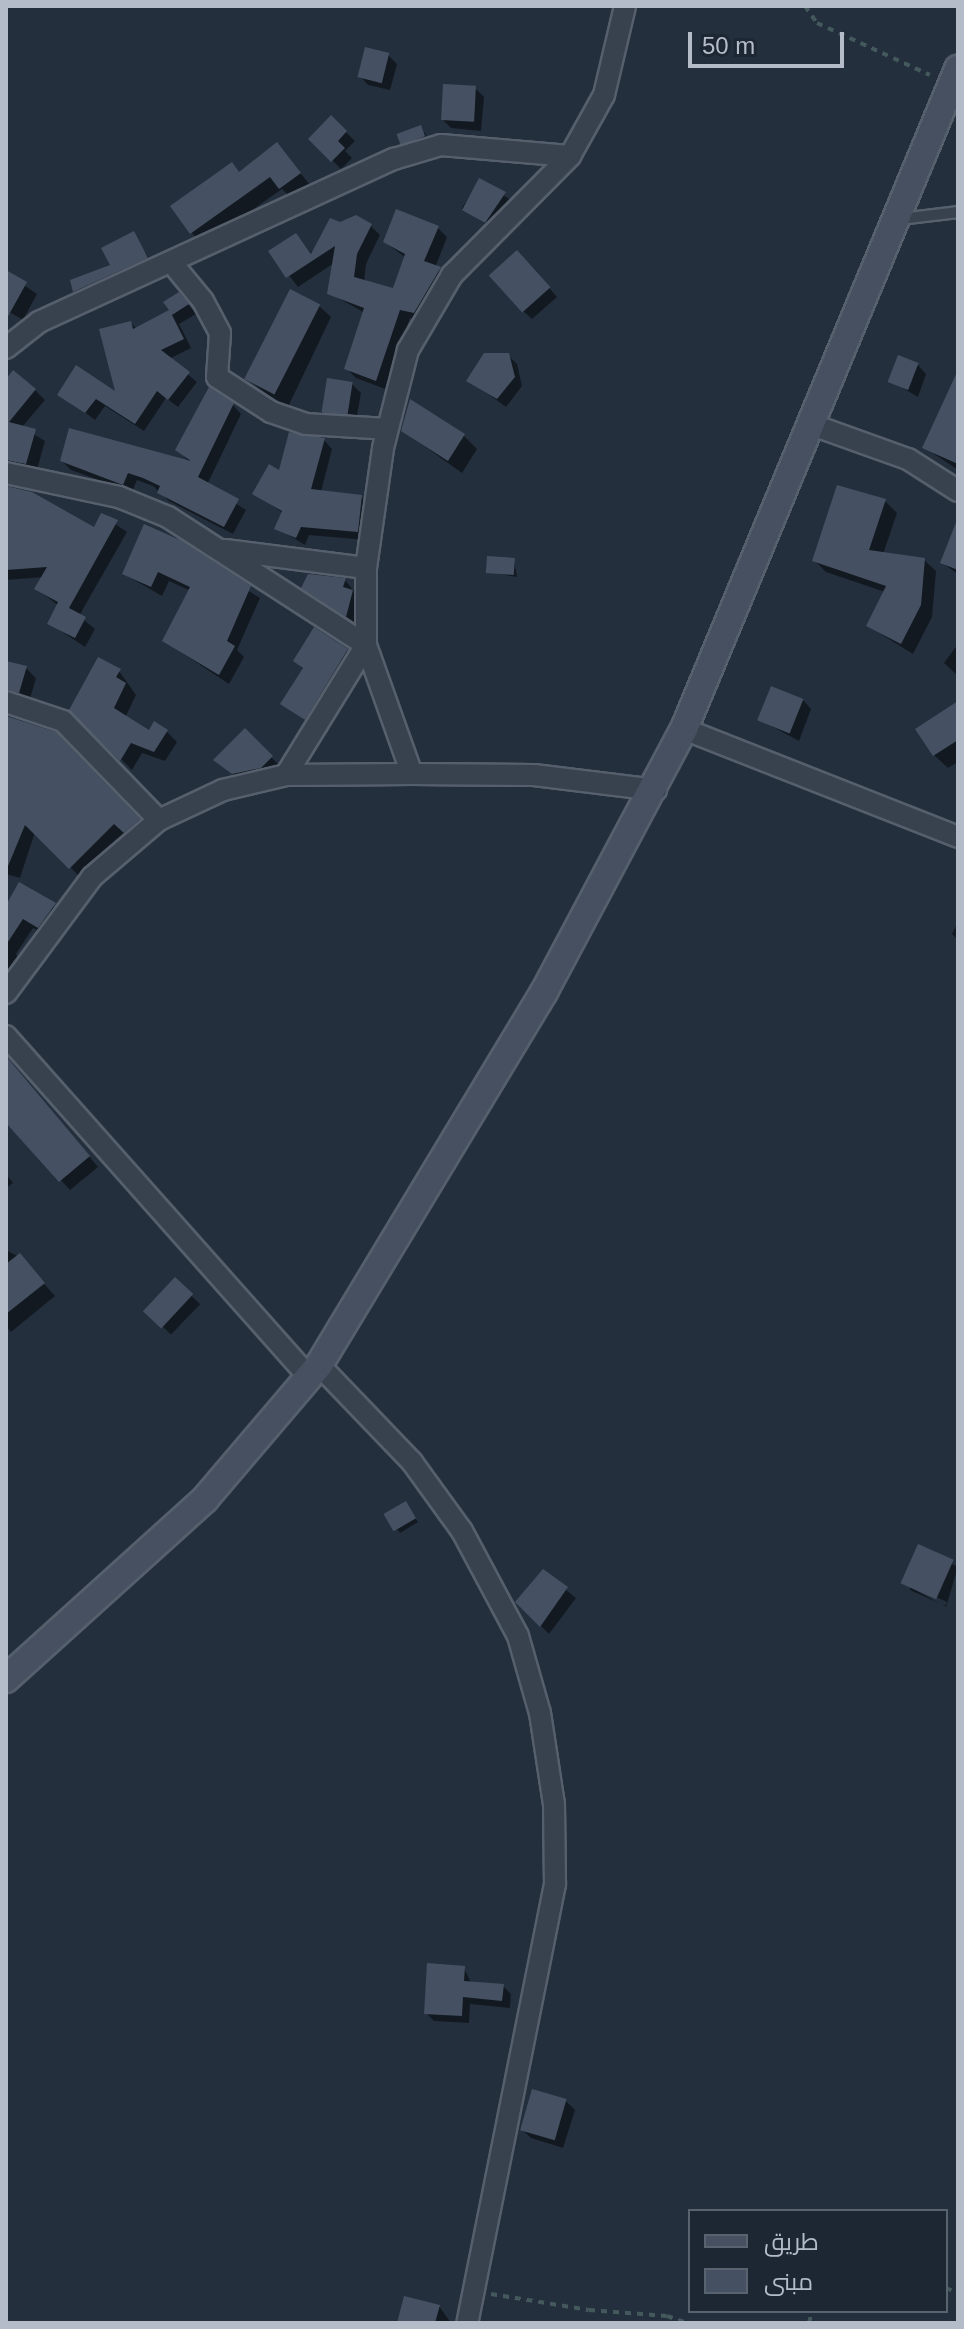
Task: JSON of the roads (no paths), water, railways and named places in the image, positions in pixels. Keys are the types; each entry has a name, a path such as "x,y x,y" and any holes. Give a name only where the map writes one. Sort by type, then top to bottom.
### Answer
{"main road":[{"path":"6,1679 205,1499 314,1371 544,992 656,790 684,729 955,77"}],"street":[{"path":"412,774 366,645 366,568 387,429 408,350 452,275 570,156 604,95 625,6"},
{"path":"6,348 39,322 394,159 441,145 570,156"},
{"path":"171,262 203,301 220,333 217,377 271,412 306,424 387,429"},
{"path":"810,424 908,459 958,491"},
{"path":"6,473 119,497 168,517 366,645"},
{"path":"217,549 366,568"},
{"path":"286,775 366,645"},
{"path":"6,702 63,721 159,820"},
{"path":"684,729 958,837"},
{"path":"6,993 92,877 159,820 223,790 286,775 412,774 534,775 656,790"},
{"path":"6,1036 314,1371 412,1462 462,1531 518,1636 540,1713 554,1804 555,1884 471,2285 467,2323"}],"lane":[{"path":"898,219 958,212"}]}
